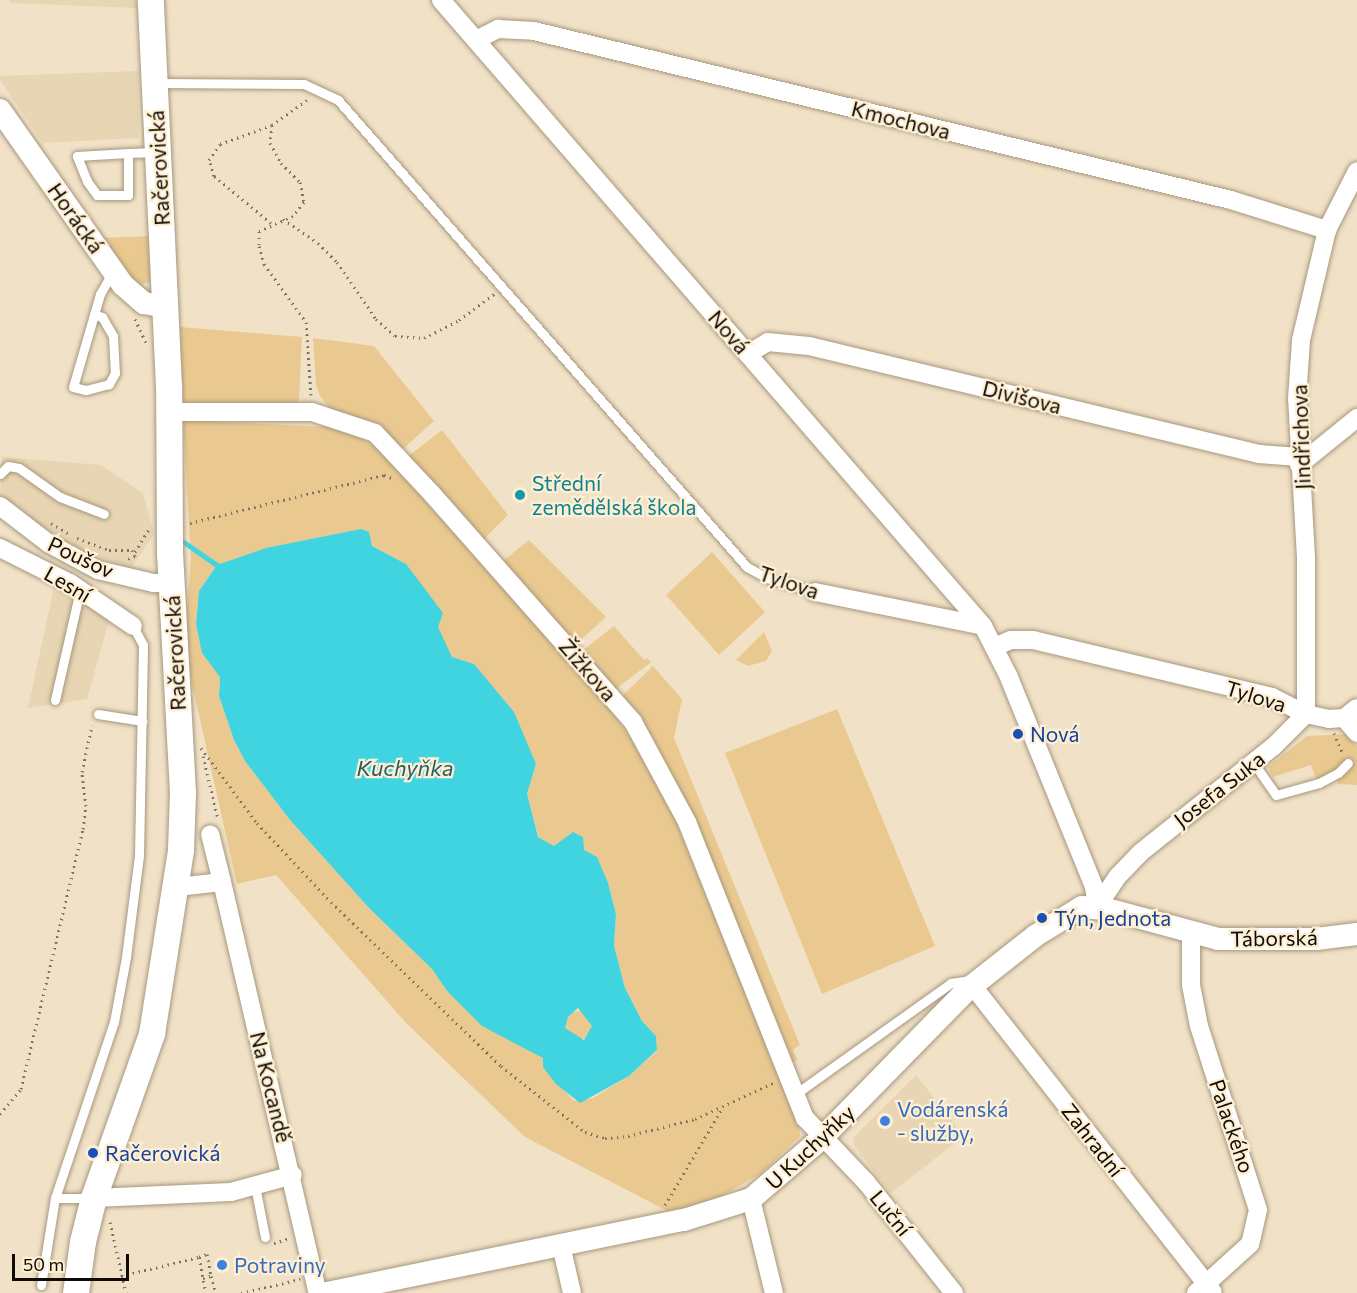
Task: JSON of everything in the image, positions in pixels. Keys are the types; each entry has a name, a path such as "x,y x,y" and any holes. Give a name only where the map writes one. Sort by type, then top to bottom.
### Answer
{"main road":[{"name":"Račerovická","path":"76,1293 83,1242 102,1197 152,1034 178,886 183,793 171,583 170,412 152,0"}],"street":[{"name":"Nová","path":"441,0 983,626 995,647 1094,887 1097,907"},
{"name":"Kmochova","path":"476,40 498,29 534,31 1231,200 1327,230"},
{"name":"Horácká","path":"0,110 113,271 144,303 166,307"},
{"name":"Jindřichova","path":"1306,714 1306,558 1297,399 1301,340 1327,230 1357,171"},
{"name":"Divišova","path":"748,354 768,342 809,346 1259,454 1299,461"},
{"name":"Žižkova","path":"170,412 312,412 375,433 633,722 687,822 805,1118 823,1137"},
{"path":"1299,461 1357,418"},
{"name":"Poušov","path":"0,506 48,543 98,570 153,583 171,583"},
{"path":"40,567 48,543"},
{"name":"Lesní","path":"0,548 80,590 134,626"},
{"name":"Tylova","path":"815,592 983,626"},
{"name":"Tylova","path":"995,647 1020,639 1042,642 1272,697 1306,714"},
{"path":"1306,714 1345,715 1357,733"},
{"name":"Josefa Suka","path":"1097,907 1118,876 1140,853 1253,762 1306,714"},
{"name":"Na Kocandě","path":"215,829 222,882 293,1175 329,1293"},
{"path":"178,886 222,882"},
{"name":"U Kuchyňky","path":"329,1293 647,1227 752,1199 823,1137 975,984 1070,912 1097,907 1191,935"},
{"name":"Táborská","path":"1191,935 1218,939 1316,939 1357,934"},
{"name":"Palackého","path":"1191,935 1191,985 1199,1026 1258,1210 1250,1244 1206,1290"},
{"name":"Zahradní","path":"975,984 1206,1290"},
{"name":"Luční","path":"823,1137 866,1182 954,1293"},
{"path":"102,1197 231,1192 293,1175"},
{"path":"752,1199 774,1293"},
{"path":"561,1245 572,1293"}],"lane":[{"name":"Tylova","path":"155,83 304,84 338,100 500,289 747,567 767,578 815,592"},
{"path":"128,153 128,195 97,195 87,181 77,156 128,153 158,152"},
{"path":"94,314 110,327 116,363 109,384 86,390 73,387 94,314 100,294 113,271"},
{"path":"0,474 8,466 19,468 60,497 104,514"},
{"path":"55,700 80,590"},
{"path":"41,1286 55,1198 114,1022 124,968 139,855 143,645 134,626"},
{"path":"98,714 142,721"},
{"path":"1253,762 1276,795 1319,783 1338,773 1348,763"},
{"path":"791,1087 951,983 975,984"},
{"path":"255,1186 265,1237"},
{"path":"55,1198 102,1197"}],"path":[{"path":"272,224 214,176 209,160 220,144 272,125 319,91"},
{"path":"272,125 270,143 281,163 300,182 304,202 293,216 259,231 258,246 264,264 306,322 312,412"},
{"path":"283,219 318,243 337,262 376,319 395,336 424,338 459,320 500,289"},
{"path":"182,524 384,475 404,483"},
{"path":"0,1114 21,1089 83,829 86,806 82,772 89,731 98,714"},
{"path":"1345,715 1338,745 1348,763"},
{"path":"198,738 215,829"},
{"path":"201,749 257,823 331,902 501,1066 585,1132 605,1138 628,1136 695,1119 765,1085 791,1087"},
{"path":"647,1227 660,1214 724,1106"},
{"path":"102,1197 126,1293"},
{"path":"121,1276 207,1254 216,1293"},
{"path":"200,1257 206,1293"},
{"path":"241,1293 300,1279 301,1270"},
{"path":"203,1278 212,1276"}],"shaded area":[{"path":"10,0 136,0 136,8 10,3"},
{"path":"138,71 139,138 43,143 0,80 0,76"},
{"path":"152,236 154,280 135,287 99,238"},
{"path":"180,327 302,337 299,400 292,408 183,404"},
{"path":"313,338 374,346 434,421 404,448 399,449 332,411 320,396 316,385"},
{"path":"183,420 328,427 350,433 377,447 610,709 633,741 674,817 799,1125 800,1136 762,1173 713,1201 673,1214 525,1137 406,1023 276,875 237,884 184,648 191,559","holes":["369,533 372,546 406,564 452,657 474,664 536,764 527,794 538,837 608,883 616,914 614,946 625,988 642,1021 656,1036 657,1051 629,1076 593,1098 574,1101 543,1067 543,1058 447,991 432,969 369,908 290,820 245,761 234,740 219,696 220,677 196,624 199,591 217,565"]},
{"path":"442,430 508,515 483,540 409,460 410,455"},
{"path":"2,457 101,465 143,493 154,534 131,568 87,553 19,512 0,496"},
{"path":"529,540 606,617 576,644 503,561"},
{"path":"712,552 765,612 719,655 666,595"},
{"path":"55,583 110,617 87,699 28,708"},
{"path":"614,626 644,660 647,658 651,662 612,692 582,651"},
{"path":"764,632 772,651 766,661 748,666 736,660"},
{"path":"653,666 682,699 674,738 800,1045 793,1050 797,1060 793,1062 690,809 619,699"},
{"path":"837,709 935,946 822,994 725,753"},
{"path":"1347,734 1357,746 1357,785 1338,784 1337,776 1316,779 1311,765 1273,777 1268,767 1307,736"},
{"path":"579,1011 589,1015 593,1025 589,1035 579,1039 569,1035 565,1025 569,1015"},
{"path":"916,1075 964,1136 891,1193 855,1147 853,1138"}],"water":[{"name":"Kuchyňka","path":"361,529 369,532 372,546 406,564 443,613 438,627 452,657 474,664 514,712 536,764 527,794 538,837 554,846 573,832 583,837 584,850 597,857 608,883 616,914 614,946 625,988 642,1021 656,1036 657,1050 629,1076 580,1103 556,1084 543,1067 543,1058 482,1026 447,991 432,969 369,908 290,820 245,761 234,740 219,696 220,677 202,653 196,624 199,591 217,565 266,548","holes":["578,1008 592,1026 584,1040 565,1028 568,1017"]}],"waterway":[{"path":"184,542 217,565"}],"place":[{"name":"Střední zemědělská škola","path":"520,495"},
{"name":"Nová","path":"1018,734"},
{"name":"Týn, Jednota","path":"1042,918"},
{"name":"Vodárenská - služby,","path":"885,1121"},
{"name":"Račerovická","path":"93,1153"},
{"name":"Potraviny","path":"222,1265"}]}
